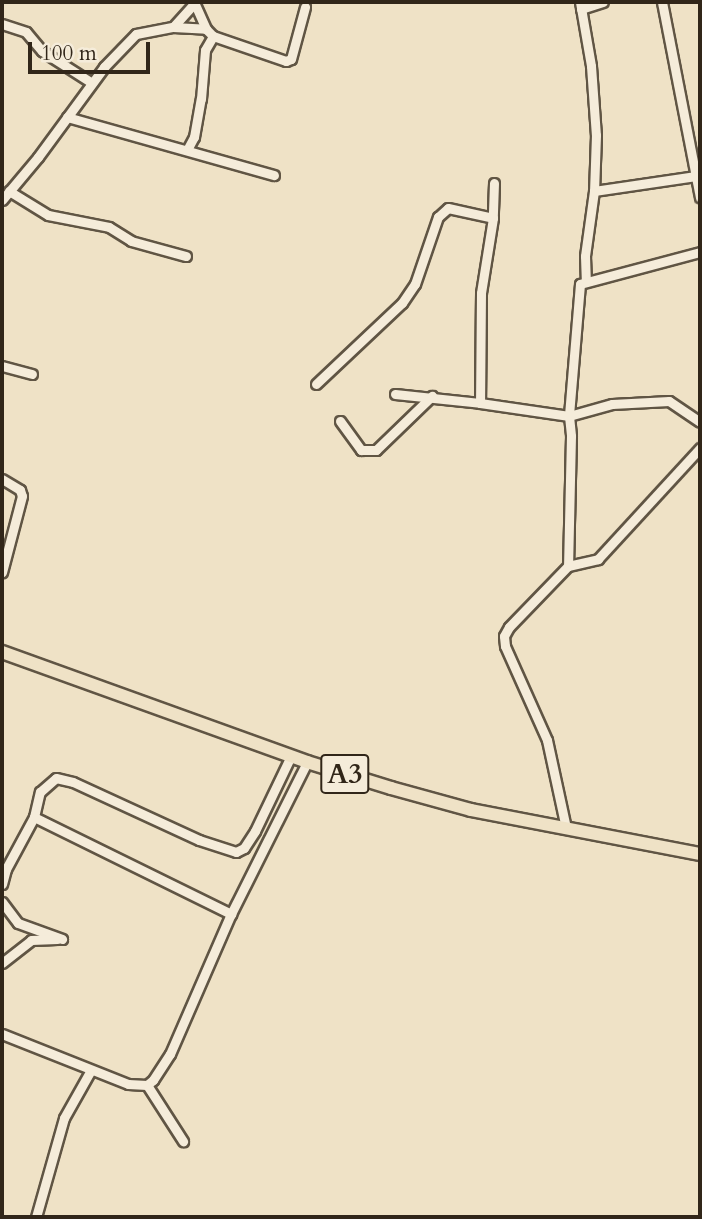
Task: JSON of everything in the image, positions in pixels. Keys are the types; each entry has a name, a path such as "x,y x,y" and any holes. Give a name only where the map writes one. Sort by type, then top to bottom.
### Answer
{"highway":[{"name":"A3","path":"2,652 307,762 471,810 700,854"}],"street":[{"path":"586,282 587,234 594,191 596,135 592,66 580,6 603,2"},
{"path":"662,2 700,197"},
{"path":"173,27 194,4 210,32 205,50 201,99 194,137 187,150"},
{"path":"2,200 92,83 136,34 173,27 210,32 286,61 291,59 305,7"},
{"path":"2,24 26,32 42,51 92,83"},
{"path":"67,117 274,175"},
{"path":"594,191 696,176"},
{"path":"480,403 481,293 493,218 494,183"},
{"path":"9,191 48,215 109,228 131,241 186,256"},
{"path":"316,384 402,303 415,284 438,217 448,208 493,218"},
{"path":"568,566 571,436 569,416 578,288 586,282 700,252"},
{"path":"2,366 32,374"},
{"path":"395,394 432,396 569,416 612,404 669,401 700,422"},
{"path":"340,421 361,450 376,450 432,396"},
{"path":"566,828 547,740 505,646 504,636 509,627 568,566 598,559 700,448"},
{"path":"2,479 20,490 22,496 2,572"},
{"path":"2,884 6,862 34,817 44,786 56,778 66,780 199,840 236,852 244,848 255,831 291,756"},
{"path":"147,1085 170,1054 231,914 307,762"},
{"path":"34,817 231,914"},
{"path":"2,901 18,923 62,939 31,940 2,963"},
{"path":"2,1034 128,1084 147,1085"},
{"path":"36,1217 64,1118 91,1070"},
{"path":"147,1085 183,1141"}]}
